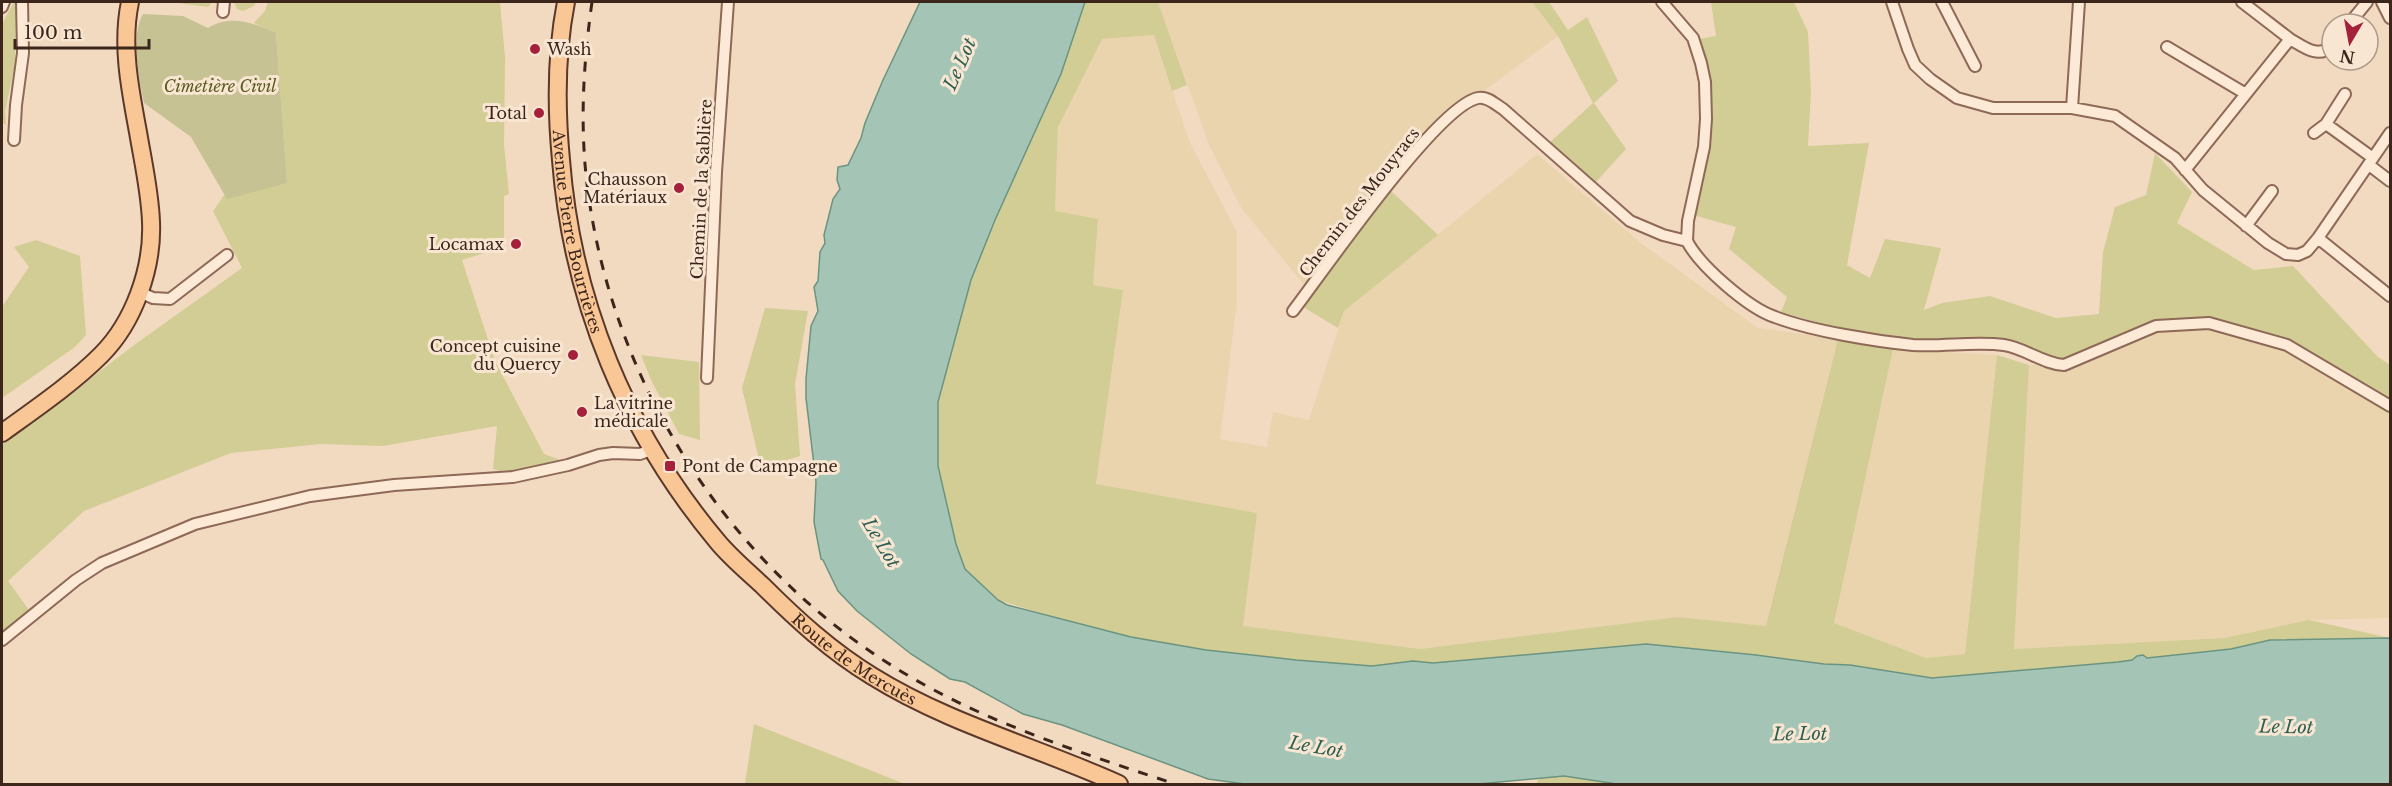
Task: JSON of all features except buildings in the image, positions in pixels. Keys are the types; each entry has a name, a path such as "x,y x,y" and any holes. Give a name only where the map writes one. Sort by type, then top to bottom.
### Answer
{"main road":[{"path":"2,434 44,403 101,355 127,322 139,292 150,252 151,224 149,197 128,66 126,37 130,2"},
{"name":"Avenue Pierre Bourrières","path":"566,2 561,28 558,84 559,141 564,198 585,297 618,386 651,450"},
{"path":"2,419 81,362 117,325 139,292"},
{"name":"Route de Mercuès","path":"651,450 718,543 777,600 846,659 912,700 953,719 1119,784"}],"street":[{"path":"2,7 4,2"},
{"path":"14,140 23,53 22,2"},
{"name":"Chemin de la Sablière","path":"707,378 716,172 728,2"},
{"path":"1662,2 1693,38 1705,82 1704,147 1688,221 1687,241 1694,254 1707,268 1753,305 1774,317 1830,332 1914,345 2006,345 2054,365 2064,365 2156,326 2209,323 2287,345 2391,406"},
{"path":"1892,2 1916,65 1930,79 1957,98 1993,108 2072,108 2115,116 2175,158 2203,190 2268,243 2286,254 2298,255 2307,251 2391,133"},
{"path":"1942,2 1975,66"},
{"path":"2072,108 2079,2"},
{"path":"2242,2 2290,39 2312,52 2320,52"},
{"path":"2382,2 2391,18"},
{"path":"2185,170 2290,39"},
{"path":"2167,47 2246,94"},
{"path":"2314,133 2326,124 2345,94"},
{"name":"Chemin des Mouyracs","path":"1293,311 1406,162 1434,130 1463,106 1478,98 1488,99 1503,109 1630,221 1664,235 1687,241"},
{"path":"2326,124 2391,181"},
{"path":"2246,226 2272,191"},
{"path":"2318,238 2390,296"},
{"path":"139,292 153,298 170,299 227,255"},
{"path":"2,640 76,580 102,563 195,524 310,495 394,485 513,477 568,465 600,455 640,454 651,450"}],"shaded area":[{"path":"16,2 15,65 5,111 6,125 2,122 2,24"},
{"path":"170,2 212,2 208,7"},
{"path":"234,2 256,2 254,6 243,11 237,9"},
{"path":"268,2 500,2 505,58 504,145 509,194 504,196 504,247 462,260 495,361 544,454 563,461 508,473 493,469 497,426 383,446 321,444 231,453 84,511 8,581 29,610 2,638 2,445 141,340 242,268 213,211 225,194 287,183 276,33 254,23 265,11"},
{"path":"1085,2 1158,2 1187,85 1172,91 1154,35 1102,39 1058,127 1055,211 1098,219 1093,285 1123,290 1096,484 1257,513 1243,626 1420,649 1677,617 1766,626 1838,339 1893,349 1834,623 1926,658 1965,654 1997,355 2029,365 2014,649 2224,638 2309,620 2390,638 2270,640 2231,649 2147,658 2137,655 2132,660 2118,662 1932,678 1850,665 1646,644 1433,663 1413,661 1372,666 1206,650 1131,637 1088,627 998,600 965,569 956,544 938,466 938,402 971,280 995,220 1061,74"},
{"path":"1158,2 1532,2 1558,36 1426,134 1304,285 1242,209 1209,145"},
{"path":"1532,2 1549,2 1568,30 1587,17 1618,81 1594,103 1626,149 1594,184 1547,145 1593,103 1558,36"},
{"path":"1711,2 1794,2 1808,32 1811,92 1808,146 1869,143 1847,265 1870,278 1885,239 1941,248 1924,310 1942,303 1990,296 2056,318 2099,314 2103,252 2115,207 2146,195 2155,153 2192,192 2177,223 2254,270 2293,266 2378,357 2390,365 2390,399 2289,340 2202,319 2151,322 2067,359 2050,358 2007,339 1915,341 1834,327 1781,312 1787,297 1729,249 1736,227 1693,215 1711,127 1711,84 1699,39 1716,36"},
{"path":"1154,35 1190,143 1237,232 1237,302 1220,439 1267,447 1273,412 1309,420 1344,311 1537,154 1641,243 1758,328 1838,339 1766,627 1677,617 1420,649 1242,626 1118,489 1096,484 1123,290 1093,285 1055,212 1058,127 1102,39"},
{"path":"1390,190 1438,235 1344,311 1338,328 1303,307"},
{"path":"36,240 80,256 86,335 75,347 2,398 2,307 29,267 14,247"},
{"path":"765,308 808,311 795,384 800,456 761,468 742,388"},
{"path":"2202,319 2289,340 2390,399 2390,618 2309,620 2224,638 2014,649 2029,365 2067,359 2151,322"},
{"path":"1893,349 1997,355 1965,654 1926,658 1833,623"},
{"path":"641,355 699,362 700,440 679,434 651,380"},
{"path":"754,724 905,784 745,784"},
{"path":"1564,776 1617,784 1536,784 1539,778"}],"green space":[{"name":"Cimetière Civil","path":"143,14 183,16 208,28 225,21 242,22 276,33 287,183 227,199 191,137 144,103 136,46 139,23"}],"water":[{"name":"Le Lot","path":"920,2 1085,2 1061,74 995,220 971,280 938,402 938,466 956,544 965,569 998,600 1007,605 1131,637 1206,650 1372,666 1413,661 1433,663 1646,644 1850,665 1932,678 2118,662 2132,660 2143,655 2147,658 2231,649 2270,640 2390,638 2390,784 1617,784 1564,776 1478,784 1245,784 1208,779 1062,725 1023,714 965,682 950,679 911,654 857,611 838,591 821,559 814,522 816,482 806,398 811,326 818,311 814,287 818,281 820,252 825,243 824,235 833,199 840,189 837,180 838,167 848,165 883,80"}],"railway":[{"path":"592,2 585,66 583,131 586,175 598,249 619,320 647,389 683,454 726,516 775,572 830,622 924,685 1029,733 1175,784"}],"place":[{"name":"Wash","path":"535,49"},
{"name":"Total","path":"539,113"},
{"name":"Chausson Matériaux","path":"679,188"},
{"name":"Locamax","path":"516,244"},
{"name":"Concept cuisine du Quercy","path":"573,355"},
{"name":"La vitrine médicale","path":"582,412"},
{"name":"Pont de Campagne","path":"670,466"}]}
